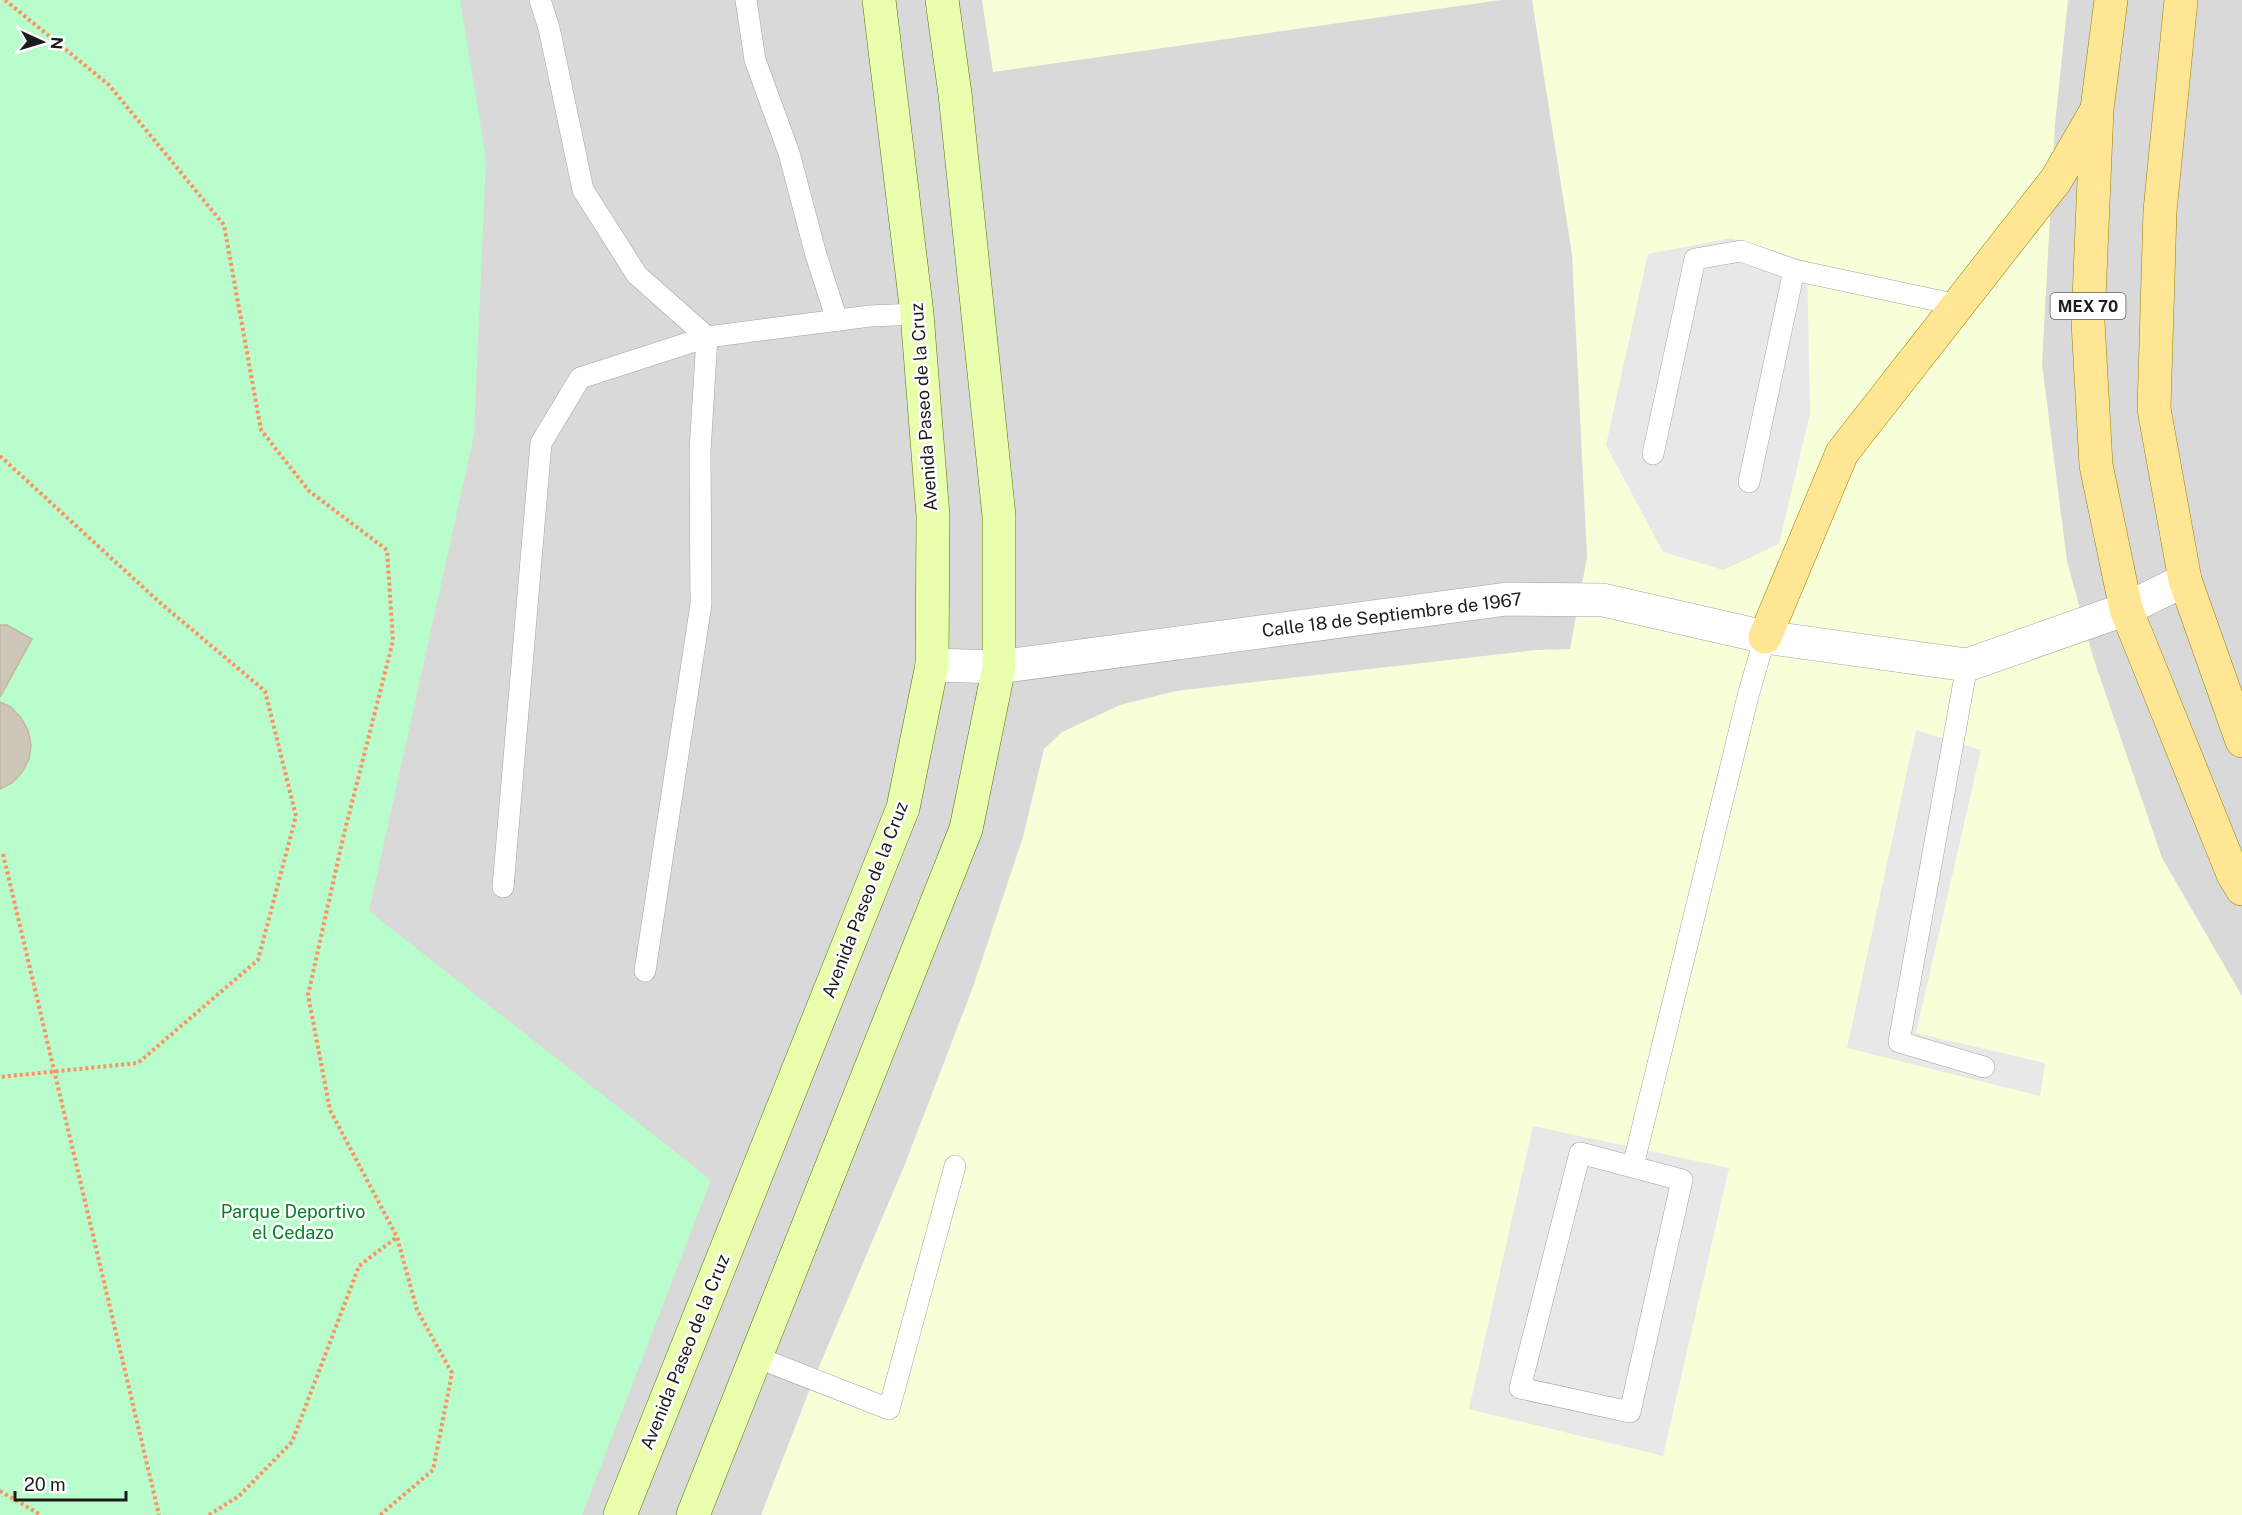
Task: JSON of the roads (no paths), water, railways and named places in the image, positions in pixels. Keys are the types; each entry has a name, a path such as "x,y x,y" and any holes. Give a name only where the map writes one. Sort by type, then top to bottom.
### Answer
{"main road":[{"name":"Avenida Paseo de la Cruz","path":"620,1515 903,808 932,665 933,516 917,314 879,0"},
{"path":"693,1515 966,829 999,667 999,516 955,94 942,0"},
{"name":"MEX 70","path":"2111,0 2097,109 2088,322 2097,465 2126,609 2233,874 2242,889"},
{"path":"2181,0 2160,211 2154,409 2185,580 2242,741"},
{"path":"1764,637 1842,453 2056,180 2097,109"}],"street":[{"name":"Calle 18 de Septiembre de 1967","path":"932,665 999,667 1507,599 1603,600 1764,637 1967,665 2126,609 2185,580"}],"lane":[{"path":"540,0 549,28 583,190 637,275 707,337"},
{"path":"746,0 756,60 789,153 816,255 837,320"},
{"path":"1653,454 1695,259 1741,251 1794,270 1958,305"},
{"path":"1749,482 1794,270"},
{"path":"503,887 541,443 580,378 707,337 870,316 917,314"},
{"path":"645,971 701,604 700,452 707,337"},
{"path":"1633,1166 1764,637"},
{"path":"1967,665 1899,1042 1984,1067"},
{"path":"1580,1153 1633,1166 1682,1180 1630,1412 1520,1388 1580,1153"},
{"path":"756,1357 889,1409 955,1166"}],"park label":[{"name":"Parque Deportivo el Cedazo","path":"293,1222"}]}
